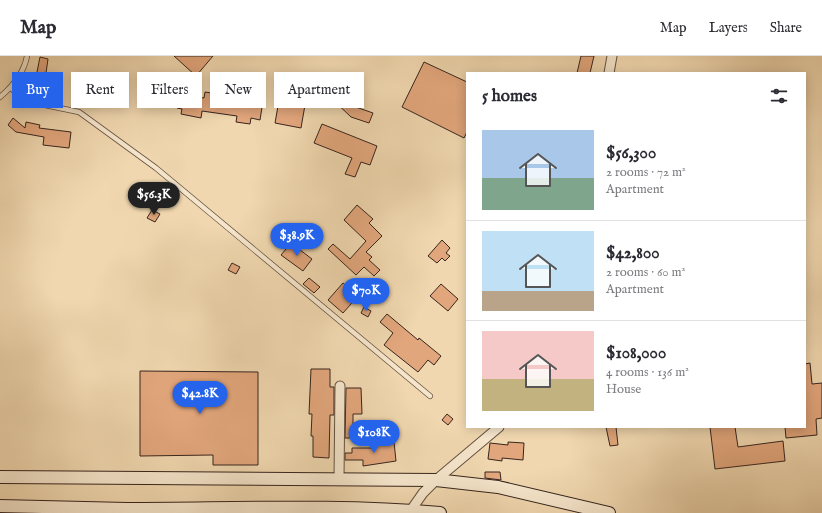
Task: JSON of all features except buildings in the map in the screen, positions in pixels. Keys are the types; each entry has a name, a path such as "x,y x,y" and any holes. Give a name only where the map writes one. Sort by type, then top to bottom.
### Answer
{"street":[{"path":"609,72 612,56"},
{"path":"339,478 340,386"},
{"path":"410,512 423,493 436,480 498,428"},
{"path":"0,477 339,478 436,480 498,487 609,513"},
{"path":"0,506 127,511 297,507 440,513"}],"lane":[{"path":"0,97 11,88 26,66 27,56"},
{"path":"11,88 16,93 45,105 79,112 156,168 430,396"}]}
